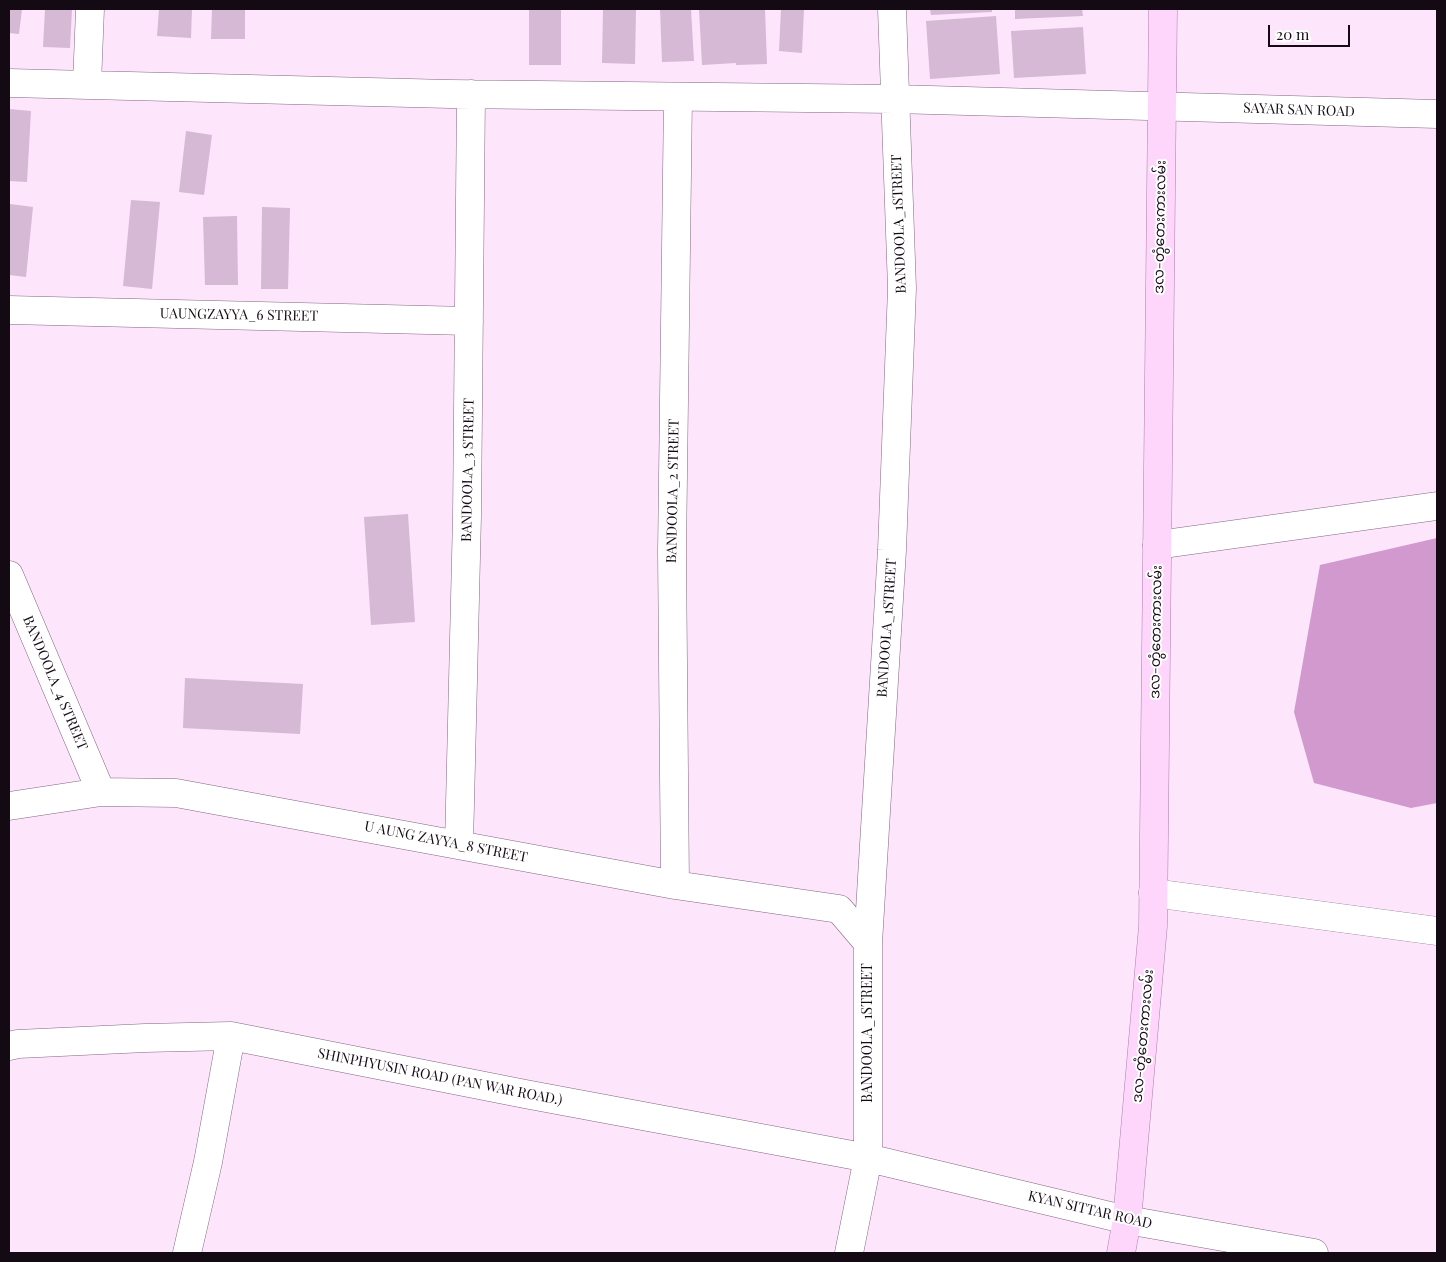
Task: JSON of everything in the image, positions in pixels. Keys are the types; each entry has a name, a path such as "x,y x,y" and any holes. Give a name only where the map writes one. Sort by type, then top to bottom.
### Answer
{"main road":[{"name":"ဒလ-တွံတေးကားလမ်း","path":"1121,1253 1127,1220 1153,926 1163,9"}],"street":[{"path":"87,84 90,9"},
{"name":"BANDOOLA_1STREET","path":"849,1253 868,1158 868,943 892,560 902,288 892,9"},
{"name":"SAYAR SAN ROAD","path":"9,83 471,94 894,99 1437,114"},
{"name":"BANDOOLA_3 STREET","path":"460,845 468,516 471,94"},
{"name":"BANDOOLA_2 STREET","path":"674,885 672,552 678,97"},
{"name":"UAUNGZAYYA_6 STREET","path":"9,310 469,321"},
{"path":"1157,545 1437,506"},
{"name":"BANDOOLA_4 STREET","path":"9,575 102,792"},
{"name":"U AUNG ZAYYA_8 STREET","path":"9,806 102,792 176,793 674,885 839,909 868,943"},
{"path":"1153,893 1437,930"},
{"path":"187,1253 208,1162 231,1036"},
{"name":"SHINPHYUSIN ROAD (PAN WAR ROAD.)","path":"9,1046 146,1038 231,1036 534,1096 868,1158"},
{"name":"KYAN SITTAR ROAD","path":"868,1158 1127,1220 1314,1253"}],"shaded area":[{"path":"1437,538 1437,803 1411,808 1314,783 1294,712 1320,565"}],"building":[{"path":"9,9 22,9 19,34 9,33"},
{"path":"45,9 72,9 70,48 43,47"},
{"path":"159,9 192,9 191,38 157,36"},
{"path":"212,9 245,9 245,39 211,39"},
{"path":"529,9 561,9 561,65 529,65"},
{"path":"603,9 636,9 635,64 602,63"},
{"path":"660,9 691,9 694,61 662,62"},
{"path":"699,9 765,9 767,64 702,65"},
{"path":"781,9 804,9 802,53 779,51"},
{"path":"930,9 992,9 992,12 931,15"},
{"path":"1015,9 1082,9 1083,16 1015,19"},
{"path":"996,16 1000,74 930,79 926,21"},
{"path":"1083,27 1086,74 1014,78 1011,31"},
{"path":"9,109 31,111 27,182 9,181"},
{"path":"186,131 212,135 204,195 179,192"},
{"path":"131,200 160,202 152,289 123,286"},
{"path":"10,204 33,207 26,277 9,275"},
{"path":"262,207 290,208 288,289 261,289"},
{"path":"237,216 238,285 205,285 203,217"},
{"path":"408,514 415,622 371,625 364,517"},
{"path":"185,678 303,684 300,734 183,728"}]}
